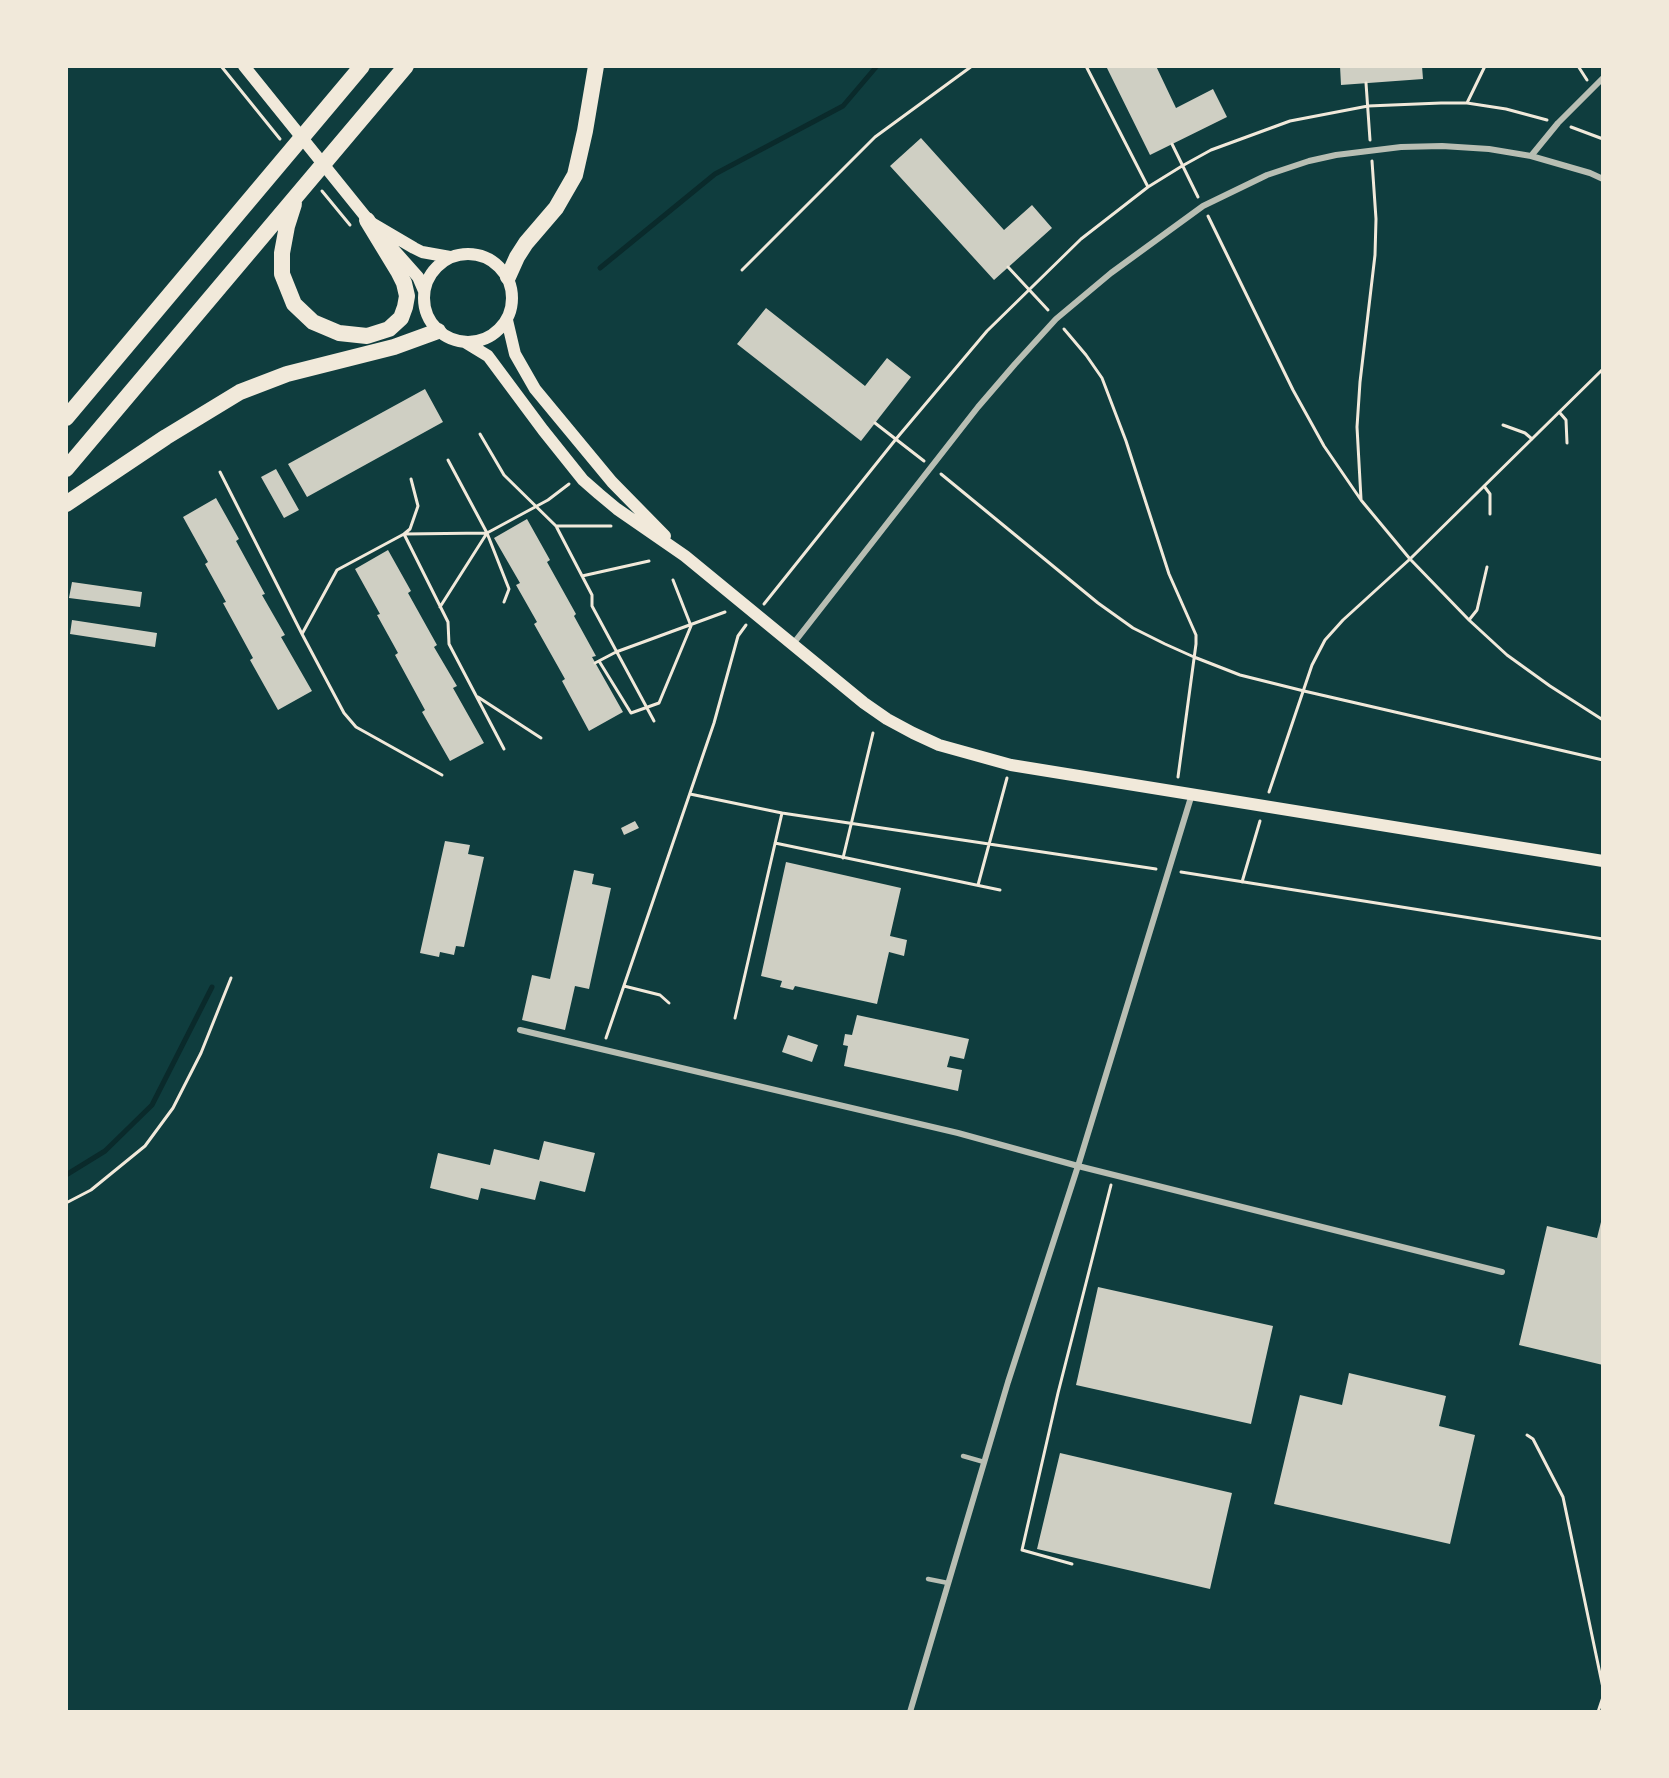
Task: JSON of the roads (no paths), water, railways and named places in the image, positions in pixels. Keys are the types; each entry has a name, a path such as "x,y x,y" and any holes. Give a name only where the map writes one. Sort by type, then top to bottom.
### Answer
{"highway":[{"path":"66,418 362,66"},
{"path":"66,469 406,66"},
{"path":"508,277 521,250 556,208 575,175 596,66"},
{"path":"297,195 287,226 282,254 282,274 294,304 313,322 339,333 367,336 388,329 401,318 405,307 404,283 368,220"},
{"path":"66,504 166,437 240,392 287,374 394,347 438,331"}],"main road":[{"path":"244,66 368,220 418,277 424,291"},
{"path":"368,220 422,252 450,257 476,254 489,258 500,266 508,277 513,298 512,309 500,330 489,338 477,342 450,339 438,331 429,320 424,306 424,291 429,278 438,266 450,257"},
{"path":"507,320 515,354 535,388 612,482 685,556"},
{"path":"465,342 488,356 543,430 598,494 685,556 864,703 887,719 939,745 1011,765 1603,861"}],"street":[{"path":"1531,156 1558,123 1603,78"},
{"path":"793,644 978,407 1056,320 1111,273 1203,206 1266,175 1298,165 1336,155 1401,147 1442,146 1489,149 1531,156 1603,179"},
{"path":"910,1712 984,1462 1078,1166 1192,793"},
{"path":"520,1030 958,1133 1113,1175 1502,1272"}],"lane":[{"path":"963,1456 984,1462"},
{"path":"928,1579 948,1583"}],"waterway":[{"path":"600,268 715,174 843,106 877,66"},
{"path":"66,1175 105,1151 152,1105 212,987"}]}
